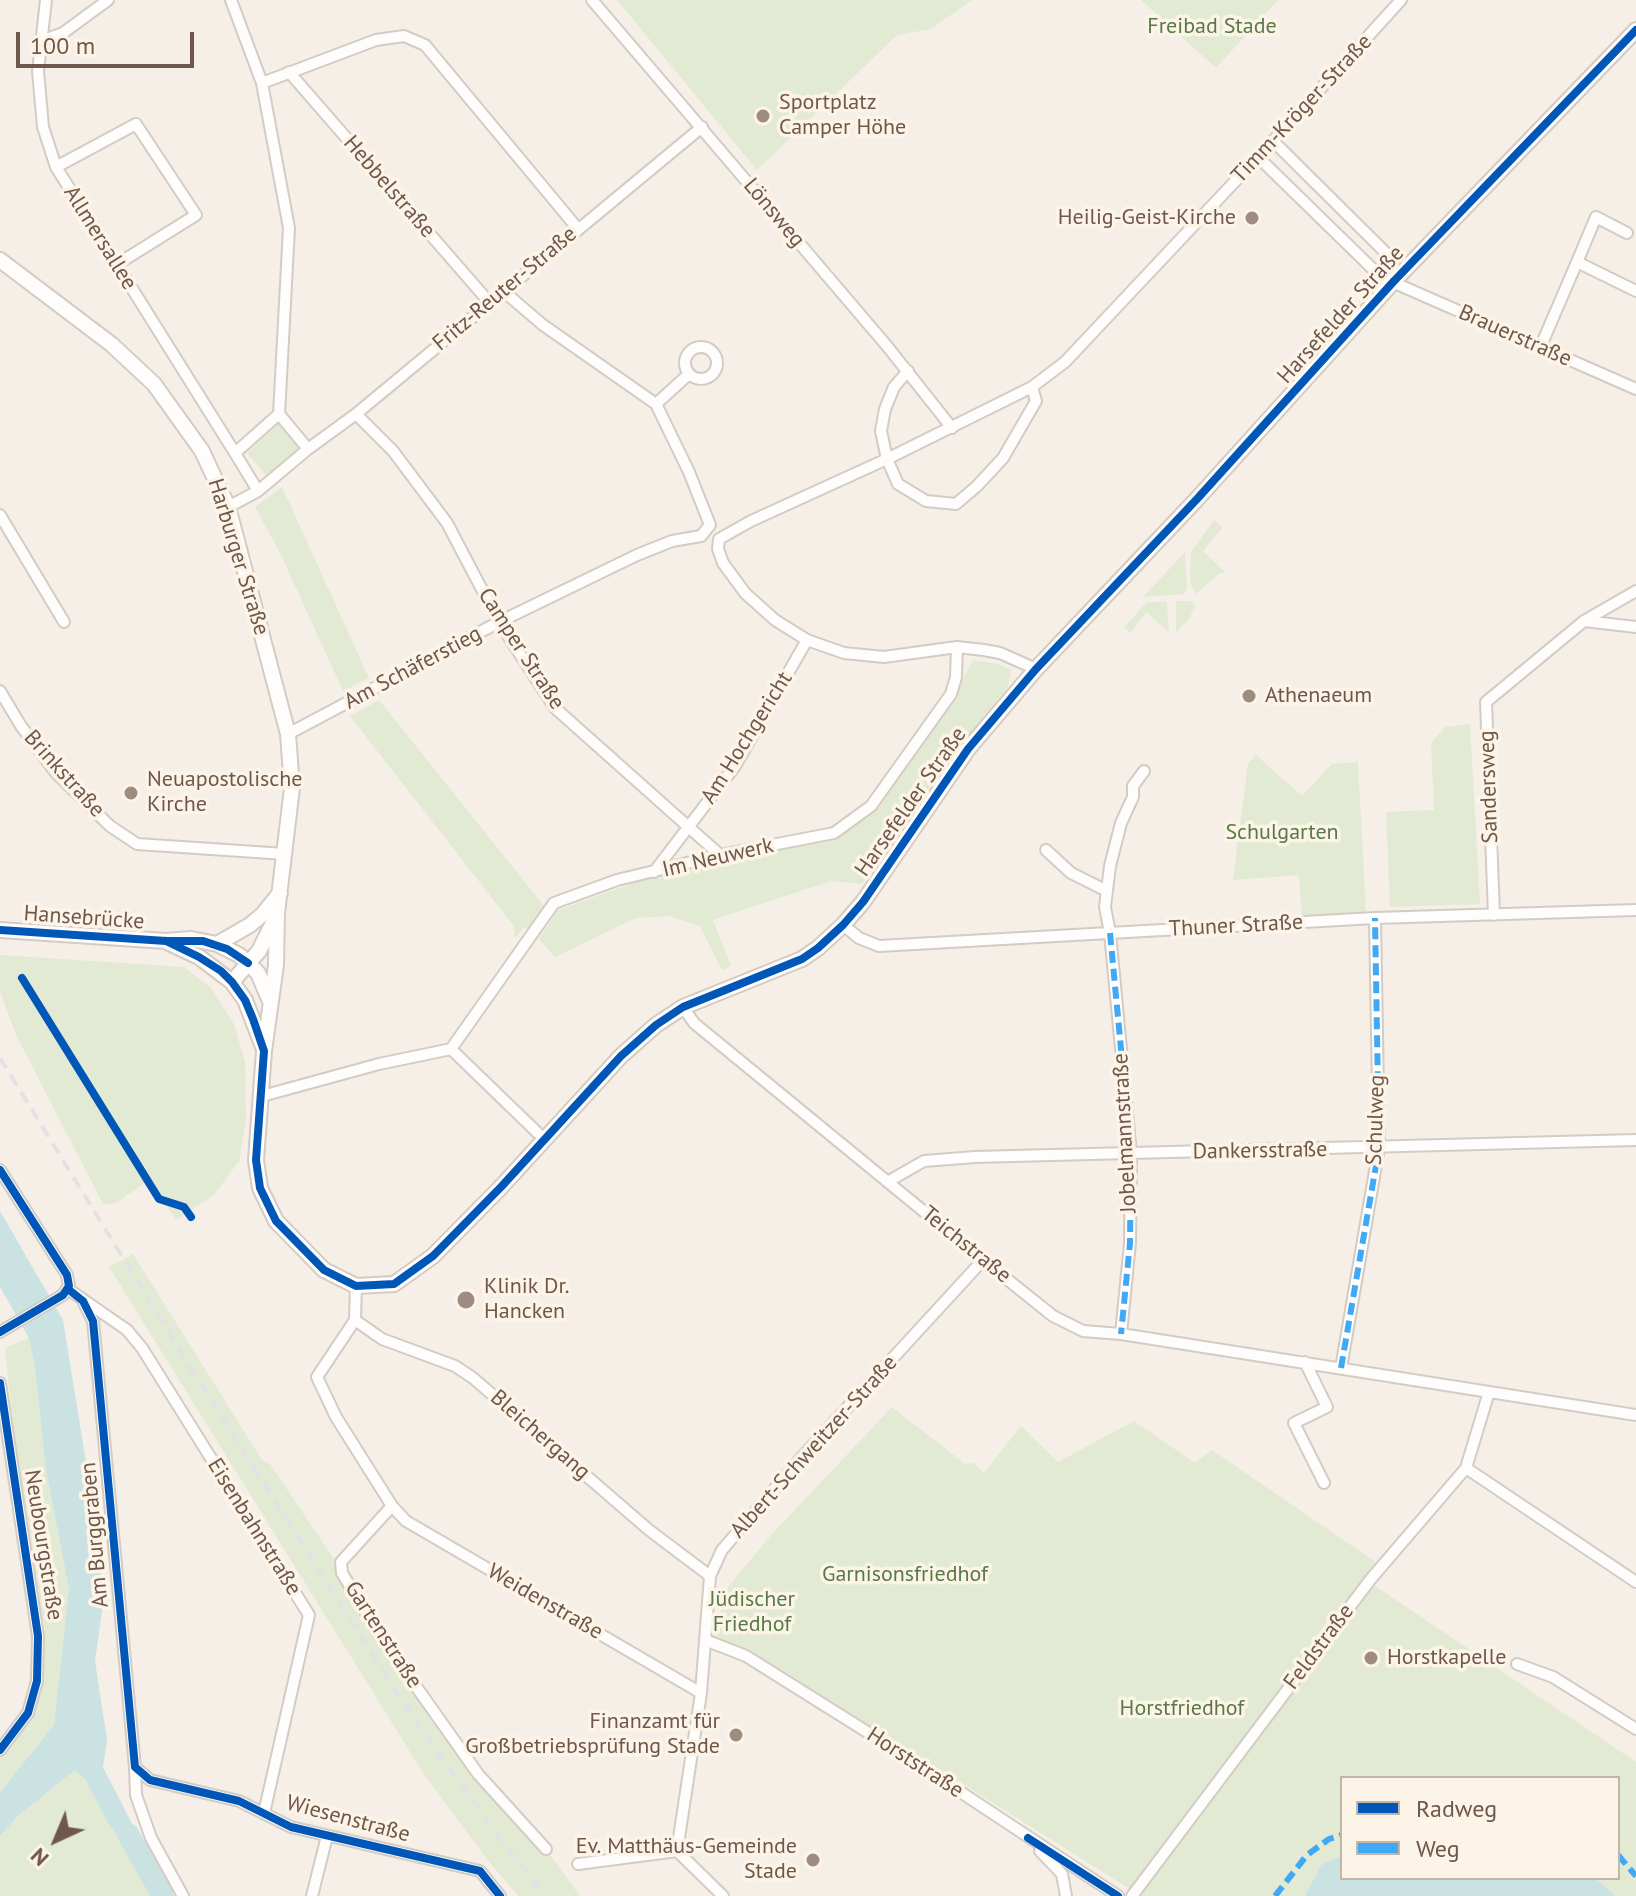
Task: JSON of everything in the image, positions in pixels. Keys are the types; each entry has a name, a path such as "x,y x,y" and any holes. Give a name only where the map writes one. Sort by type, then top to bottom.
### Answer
{"main road":[{"name":"Harsefelder Straße","path":"356,1286 394,1284 433,1256 621,1056 656,1025 683,1007 802,959 843,925 863,902 968,749 1036,669 1197,499 1394,281 1636,30"},
{"name":"Harburger Straße","path":"0,260 111,344 154,384 202,451 228,507 288,734 292,788 277,913 276,965 264,1051 256,1160 260,1188 276,1221 324,1270 356,1286"},
{"path":"217,944 257,919 280,893"},
{"name":"Harburger Straße","path":"253,968 277,913"},
{"name":"Hansebrücke","path":"0,930 166,941 191,939 217,944 239,955 253,968"},
{"name":"Hansebrücke","path":"166,941 199,957 232,982"},
{"name":"Harburger Straße","path":"264,1051 245,1000 232,982 253,968 276,965"},
{"path":"253,968 271,1004"}],"street":[{"name":"Allmersallee","path":"46,0 44,40 38,71 43,127 56,167 258,491"},
{"path":"44,40 63,33 108,0"},
{"path":"231,0 262,83 289,228 279,414 308,449"},
{"name":"Lönsweg","path":"592,0 908,371 952,428"},
{"name":"Timm-Kröger-Straße","path":"952,428 1032,387 1065,362 1401,0"},
{"path":"262,83 376,40 404,36 425,45 578,229"},
{"name":"Hebbelstraße","path":"289,72 489,302"},
{"path":"56,167 136,124 196,215 116,265"},
{"name":"Fritz-Reuter-Straße","path":"228,507 258,491 356,414 702,127"},
{"path":"1273,141 1390,257 1394,281"},
{"name":"Brauerstraße","path":"1258,157 1381,277 1636,389"},
{"path":"1540,348 1596,217 1627,233"},
{"path":"1577,262 1636,291"},
{"path":"502,290 543,325 656,404 689,374"},
{"path":"908,371 894,387 881,431 887,459 898,484 926,501 956,504 977,486 1003,458 1036,401 1032,387"},
{"name":"Am Schäferstieg","path":"288,734 499,622 637,555 672,541 701,536 710,525 689,472 656,404"},
{"path":"235,453 279,414"},
{"name":"Camper Straße","path":"356,414 393,451 447,523 499,622 555,708 720,855"},
{"path":"952,428 727,533 719,539 718,549 723,563 758,607 807,640 844,653 884,657 957,647 1000,653 1036,669"},
{"path":"0,515 64,622"},
{"name":"Sandersweg","path":"1494,915 1486,702 1584,621 1636,591"},
{"path":"1584,621 1636,627"},
{"name":"Am Hochgericht","path":"654,872 735,766 807,640"},
{"name":"Im Neuwerk","path":"451,1049 554,903 617,880 720,855 834,833 871,806 951,694 956,677 957,647"},
{"name":"Brinkstraße","path":"0,691 56,773 102,818 137,844 285,854"},
{"name":"Jobelmannstraße","path":"1121,1334 1130,1243 1131,1154 1105,907 1121,823 1133,797 1133,786 1144,771"},
{"path":"1046,850 1071,873 1107,891"},
{"name":"Thuner Straße","path":"843,925 859,938 879,946 1375,918 1636,910"},
{"name":"Schulweg","path":"1341,1368 1379,1148 1375,918"},
{"name":"Teichstraße","path":"683,1007 694,1023 983,1260 1053,1316 1083,1331 1121,1334 1636,1415"},
{"path":"262,1096 379,1064 451,1049 545,1140"},
{"name":"Dankersstraße","path":"889,1181 924,1161 1636,1141"},
{"path":"0,1170 67,1275 68,1289 59,1298 4,1330"},
{"name":"Albert-Schweitzer-Straße","path":"677,1851 701,1693 710,1576 722,1550 802,1457 983,1260"},
{"path":"356,1286 355,1320 317,1377 336,1417 392,1506"},
{"name":"Eisenbahnstraße","path":"68,1289 127,1330 142,1348 309,1615 264,1813"},
{"name":"Am Burggraben","path":"83,1301 93,1321 136,1795 151,1838 183,1896"},
{"name":"Bleichergang","path":"355,1320 382,1339 455,1366 473,1378 649,1530 710,1576"},
{"path":"1305,1362 1327,1407 1294,1423 1324,1483"},
{"name":"Neubourgstraße","path":"0,1383 38,1636 37,1681 28,1713 0,1750"},
{"name":"Feldstraße","path":"1132,1896 1370,1580 1466,1468 1489,1392"},
{"path":"1466,1468 1636,1582"},
{"name":"Weidenstraße","path":"392,1506 406,1521 701,1693"},
{"name":"Gartenstraße","path":"392,1506 341,1562 342,1573 379,1634 478,1774 546,1849"},
{"name":"Horststraße","path":"705,1640 746,1656 915,1762 1118,1896"},
{"path":"1517,1664 1553,1677 1636,1729"},
{"name":"Wiesenstraße","path":"135,1767 150,1780 239,1801 291,1827 480,1871 500,1896"},
{"path":"312,1896 327,1836"},
{"path":"1028,1838 1062,1874 1066,1896"},
{"path":"578,1864 677,1851 723,1896"}],"green space":[{"name":"Sportplatz Camper Höhe","path":"617,0 972,0 931,29 897,35 757,170"},
{"name":"Freibad Stade","path":"1141,0 1278,0 1216,68"},
{"path":"280,423 300,449 268,478 247,453"},
{"path":"282,487 369,678 343,691 280,553 255,507"},
{"path":"1214,520 1223,527 1203,551 1226,573 1220,573 1196,594 1190,582 1191,552"},
{"path":"1185,552 1187,589 1184,594 1143,597"},
{"path":"1176,601 1190,601 1196,606 1190,613 1192,616 1176,632"},
{"path":"1147,602 1167,602 1169,633 1147,612 1130,633 1124,627"},
{"path":"973,660 999,664 1011,670 1008,687 953,754 862,884 831,881 713,920 731,966 722,970 700,926 669,916 636,918 555,957 539,939 558,910 653,876 835,836 879,803 953,697"},
{"path":"379,700 544,906 528,930 524,927 515,938 513,925 350,716"},
{"path":"1470,724 1480,904 1390,907 1386,812 1434,810 1431,743 1445,727"},
{"name":"Schulgarten","path":"1256,755 1302,796 1332,764 1358,762 1366,913 1302,917 1299,875 1233,880 1248,764"},
{"path":"0,955 184,967 211,988 234,1024 245,1062 246,1119 239,1161 214,1195 176,1220 150,1179 116,1203 103,1204 17,1037 0,992"},
{"path":"133,1254 262,1460 270,1464 478,1774 546,1849 580,1896 518,1896 423,1773 109,1267"},
{"path":"29,1338 46,1471 69,1589 54,1725 0,1792 0,1742 22,1714 45,1630 18,1482 5,1348"},
{"name":"Horstfriedhof","path":"892,1407 965,1464 973,1463 984,1473 1021,1426 1058,1462 1134,1421 1195,1463 1212,1450 1377,1563 1365,1579 1636,1762 1636,1896 1616,1896 1597,1880 1620,1880 1620,1776 1340,1776 1340,1856 1321,1865 1305,1896 1141,1896 750,1650 713,1637 728,1587 772,1534"},
{"path":"74,1771 85,1779 109,1825 140,1864 145,1882 155,1896 0,1896 0,1836 18,1816"}],"water":[{"path":"0,1211 63,1320 99,1543 103,1604 95,1661 107,1740 103,1767 148,1855 140,1864 109,1825 85,1779 74,1771 18,1816 0,1836 0,1792 54,1725 69,1589 46,1471 29,1338 0,1287"},
{"path":"1340,1856 1340,1880 1597,1880 1616,1896 1305,1896 1321,1865"},
{"path":"151,1862 169,1896 155,1896 145,1882 144,1870"}],"waterway":[{"path":"128,1834 163,1896"}],"railway":[{"path":"0,1058 195,1375 406,1707 492,1828 545,1896"}],"marked path":[{"path":"1341,1368 1379,1148 1375,918"},
{"path":"1110,933 1131,1154 1130,1243 1121,1334"},
{"path":"1275,1896 1307,1855 1329,1839 1340,1836"},
{"path":"1620,1857 1636,1876"}],"cycle path":[{"path":"166,941 221,971 245,1000 253,1019 264,1051 256,1160 260,1188 276,1221 324,1270 356,1286 394,1284 433,1256 621,1056 656,1025 683,1007 802,959 843,925 863,902 968,749 1036,669 1197,499 1394,281 1636,30"},
{"path":"0,930 203,941 227,949 248,963"},
{"path":"22,978 159,1199 184,1207 191,1217"},
{"path":"0,1170 67,1275 69,1286 63,1295 0,1332"},
{"path":"68,1289 83,1301 93,1321 135,1767 150,1780 239,1801 291,1827 480,1871 500,1896"},
{"path":"0,1383 38,1636 37,1681 28,1713 0,1750"},
{"path":"1028,1838 1118,1896"}],"place":[{"name":"Sportplatz Camper Höhe","path":"763,116"},
{"name":"Heilig-Geist-Kirche","path":"1252,218"},
{"name":"Athenaeum","path":"1249,696"},
{"name":"Neuapostolische Kirche","path":"131,793"},
{"name":"Klinik Dr. Hancken","path":"466,1300"},
{"name":"Horstkapelle","path":"1371,1658"},
{"name":"Finanzamt für Großbetriebsprüfung Stade","path":"736,1735"},
{"name":"Ev. Matthäus-Gemeinde Stade","path":"813,1860"}],"park label":[{"name":"Garnisonsfriedhof","path":"905,1575"},
{"name":"Jüdischer Friedhof","path":"752,1612"}]}
